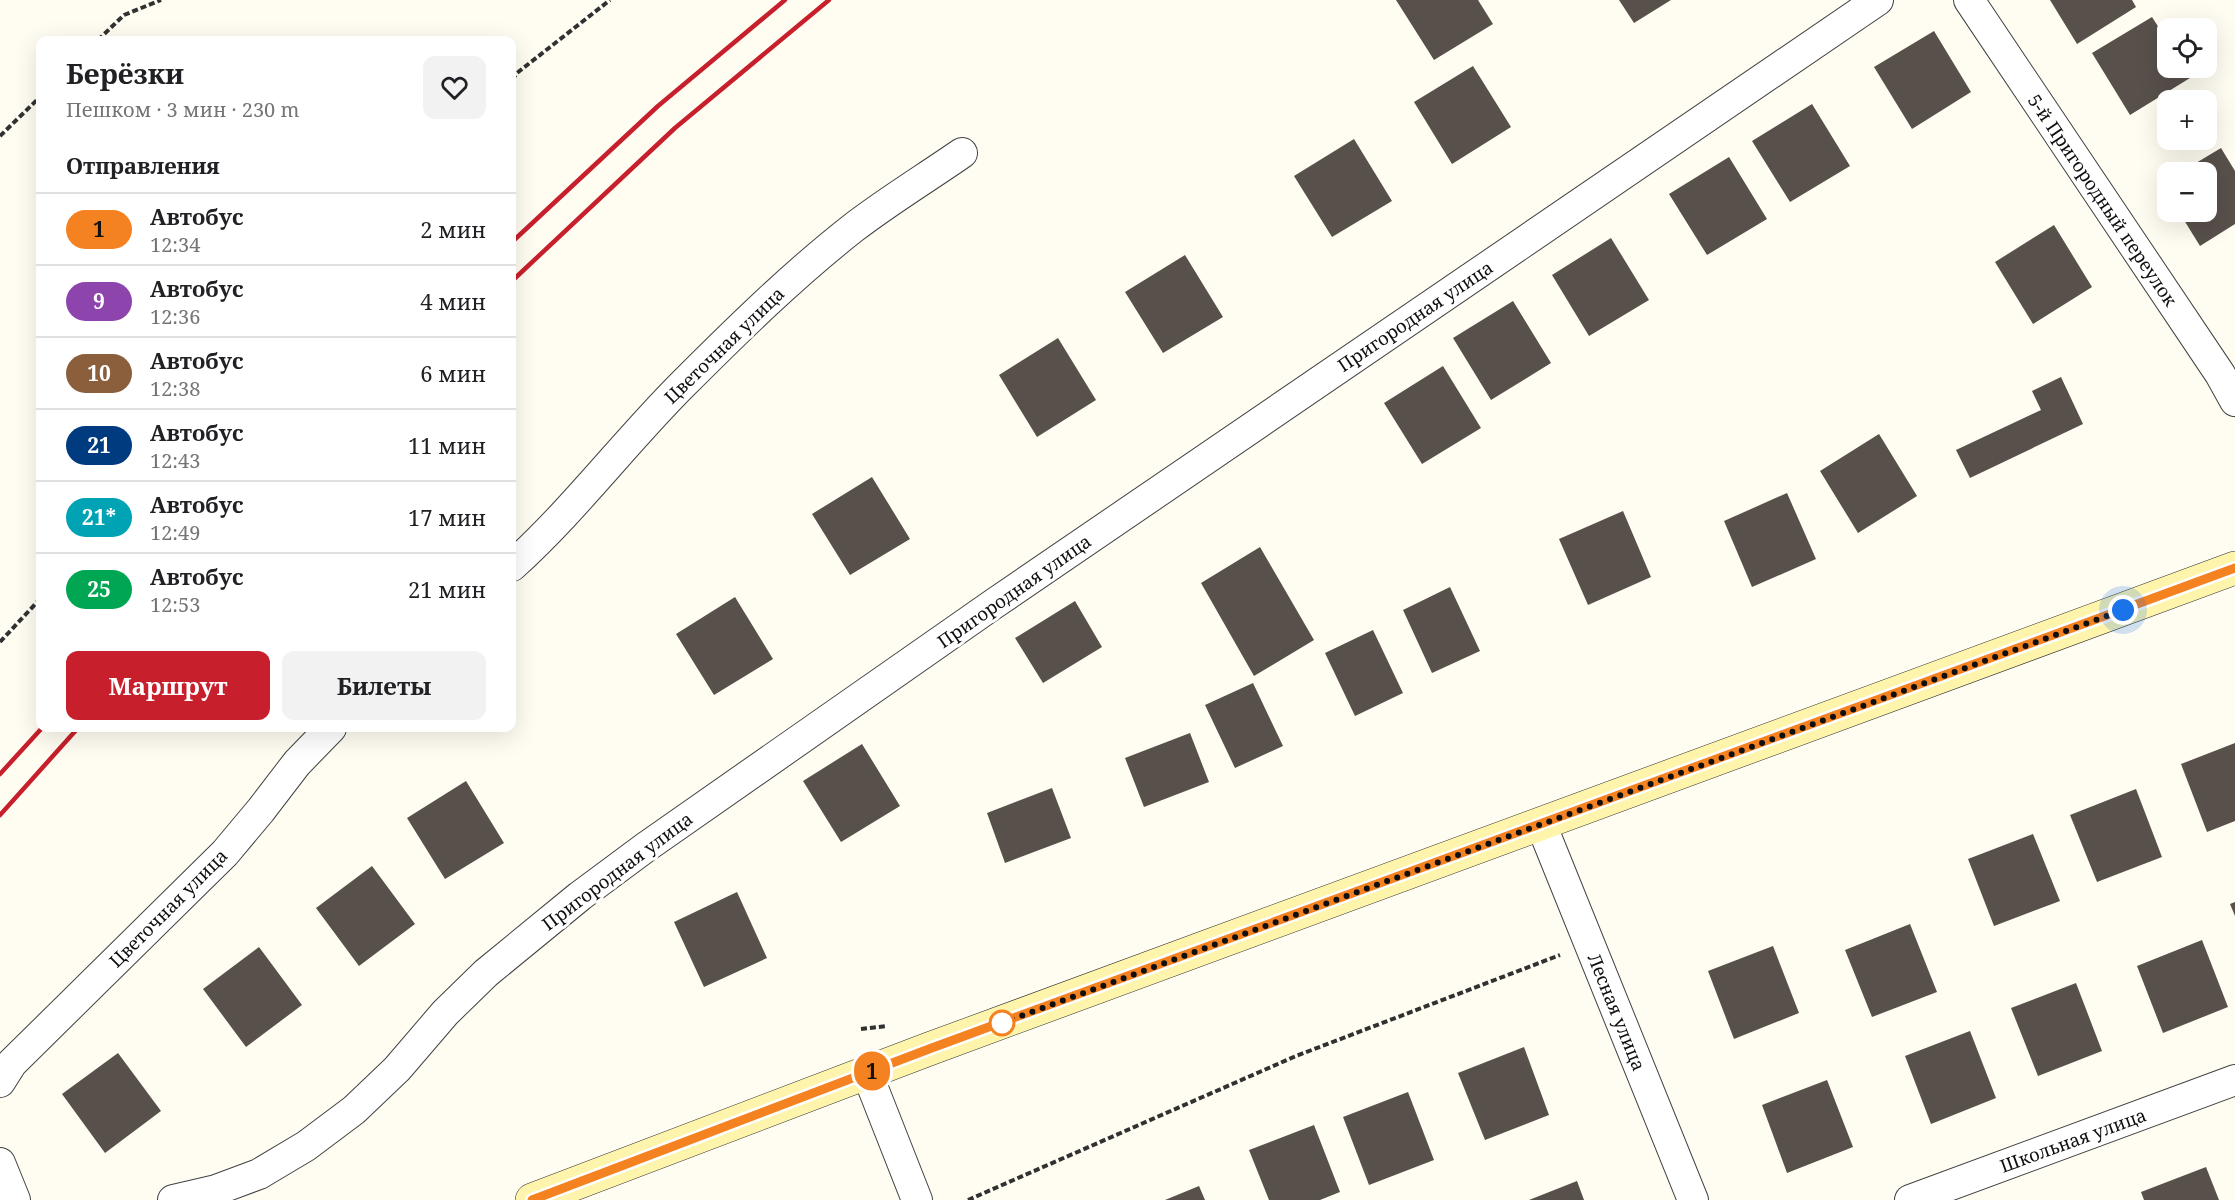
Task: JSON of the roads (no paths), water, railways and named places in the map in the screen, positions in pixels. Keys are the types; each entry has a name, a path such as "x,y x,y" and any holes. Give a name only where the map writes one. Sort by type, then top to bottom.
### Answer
{"main road":[{"path":"532,1200 867,1072 2235,568"}],"street":[{"name":"Пригородная улица","path":"173,1200 216,1190 258,1174 306,1146 354,1110 382,1083 445,1013 486,972 572,902 646,847 1005,596 1878,0"},
{"name":"5-й Пригородный переулок","path":"1969,0 2220,374 2235,401"},
{"name":"Цветочная улица","path":"516,562 602,474 643,424 811,262 856,226 962,153"},
{"name":"Цветочная улица","path":"0,1082 12,1063 225,853 297,762 327,732"},
{"name":"Лесная улица","path":"1541,824 1693,1200"},
{"path":"867,1072 917,1200"},
{"name":"Школьная улица","path":"1910,1200 2235,1080"},
{"path":"0,1163 15,1200"}],"railway":[{"path":"516,238 658,106 785,0"},
{"path":"516,277 675,128 829,0"},
{"path":"0,774 38,732"},
{"path":"0,815 74,732"}]}
